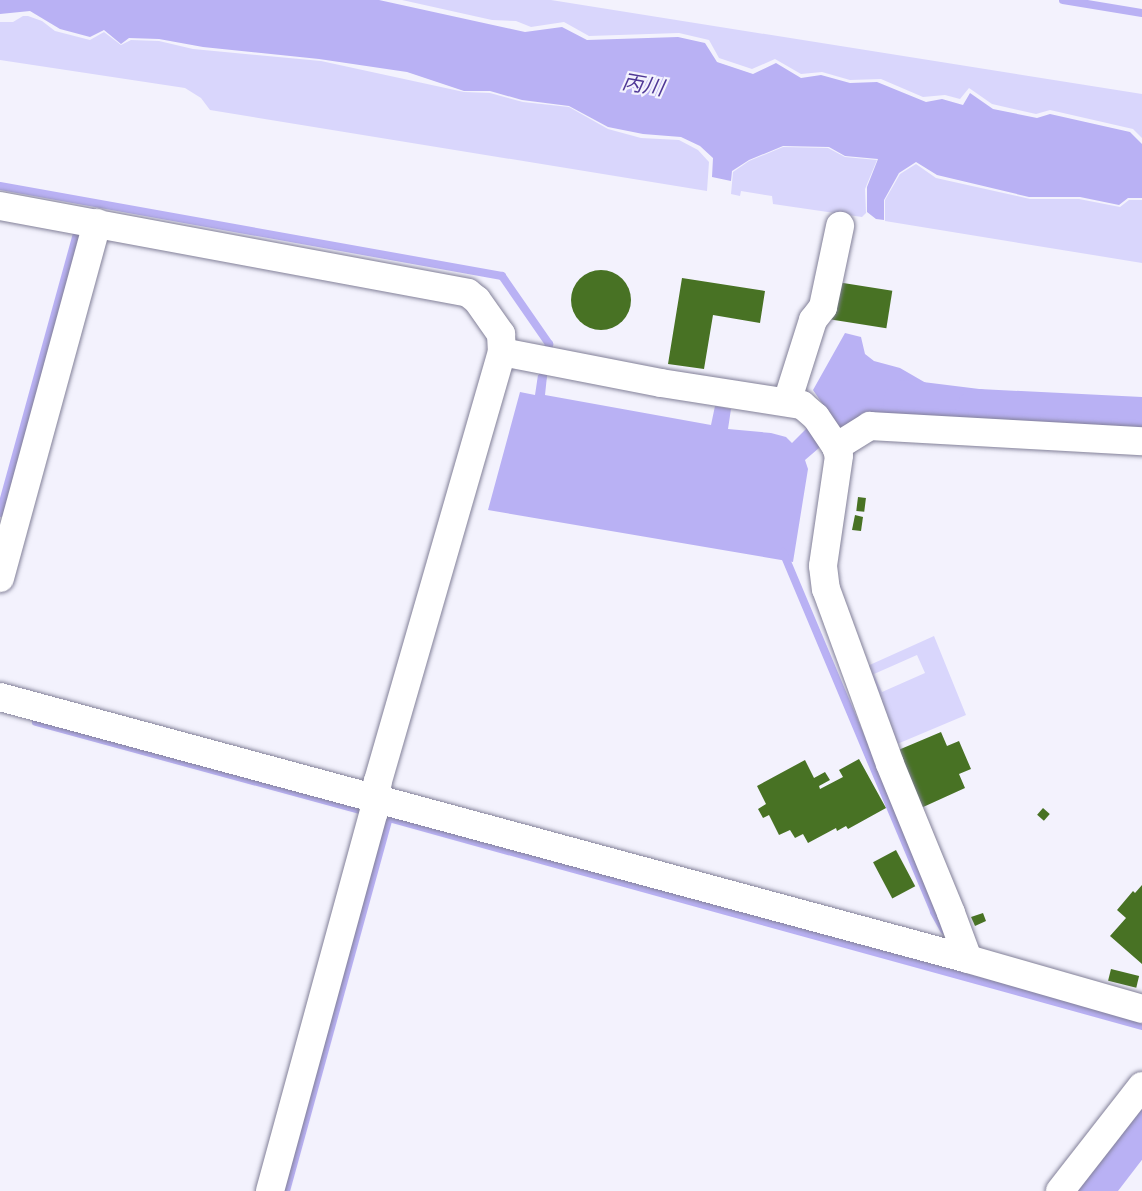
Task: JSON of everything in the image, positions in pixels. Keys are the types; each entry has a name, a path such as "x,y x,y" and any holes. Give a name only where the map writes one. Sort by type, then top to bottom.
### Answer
{"street":[{"path":"0,206 468,293 477,300 501,334 502,352 426,608 378,781 374,812 270,1191"},
{"path":"0,578 86,221"},
{"path":"787,402 813,321 823,307 840,226"},
{"path":"502,352 547,362 802,405 816,417 839,456 823,566 826,590 890,764 968,959"},
{"path":"834,444 870,426 1142,441"},
{"path":"0,697 968,959 1142,1009"},
{"path":"1060,1191 1142,1086"}],"shaded area":[{"path":"402,0 551,0 1142,94 1142,138 1133,129 1050,110 1036,114 992,104 969,88 960,99 945,95 923,97 881,79 850,80 822,72 801,74 775,59 752,69 719,58 709,40 679,33 589,36 564,22 531,27 516,21 492,20"},
{"path":"23,16 42,21 55,31 90,40 104,32 121,45 131,40 159,41 193,49 321,61 464,92 490,93 523,102 569,107 608,129 641,138 679,140 698,150 709,162 707,191 210,110 201,98 185,88 0,60 0,22 13,22"},
{"path":"783,147 828,148 845,157 877,160 865,189 866,213 862,217 773,204 772,196 741,191 740,196 731,194 733,172 749,161"},
{"path":"916,164 936,178 1030,199 1079,199 1120,207 1129,200 1142,200 1142,263 885,221 885,200 900,174"},
{"path":"934,636 966,715 890,747 863,668","holes":["917,655 925,673 882,692 874,674"]}],"water":[{"name":"丙川","path":"0,0 379,0 525,32 562,27 587,40 678,37 705,43 717,62 753,74 776,63 801,78 821,75 850,83 877,82 926,102 942,99 963,105 970,93 993,109 1037,118 1050,114 1130,132 1142,144 1142,198 1128,198 1119,205 1080,197 1029,197 937,175 916,162 899,173 884,200 884,220 876,219 867,212 867,187 878,159 845,156 829,147 783,146 749,160 732,171 731,181 712,177 713,158 700,146 681,137 643,134 608,127 569,106 522,100 490,91 464,91 407,72 319,59 203,47 159,39 129,38 121,44 104,30 90,37 60,29 30,11 0,14"},
{"path":"845,333 861,337 865,354 874,361 900,368 945,394 970,398 967,421 863,415 819,448 805,460 808,469 793,562 488,510 520,392 535,395 538,375 547,376 545,395 711,425 715,406 731,409 728,429 771,433 786,437 792,443 826,409 813,390"}],"building":[{"path":"595,270 607,270 618,275 626,283 631,300 629,312 618,325 607,330 595,330 584,325 576,317 571,306 571,294 576,283 584,275"},
{"path":"682,278 765,291 760,323 713,315 704,369 668,364"},
{"path":"837,282 892,291 886,328 831,320"},
{"path":"858,497 866,498 864,512 856,511"},
{"path":"855,515 863,517 861,531 852,530"},
{"path":"941,732 947,746 959,741 971,769 959,774 965,788 921,808 896,751"},
{"path":"859,759 886,808 848,829 846,826 837,831 836,828 808,843 803,834 795,838 790,830 779,835 769,815 763,818 758,809 766,804 757,786 805,760 814,778 825,772 830,780 819,786 820,789 843,777 839,770"},
{"path":"1043,808 1050,814 1044,821 1037,815"},
{"path":"896,850 915,886 892,898 873,862"},
{"path":"1142,885 1142,964 1110,936 1126,918 1117,910 1133,891 1135,893"},
{"path":"983,913 986,921 975,926 971,917"},
{"path":"1111,969 1139,976 1136,988 1108,981"}],"waterway":[{"path":"1063,0 1142,13"},
{"path":"0,186 502,276 549,344 541,385"},
{"path":"0,513 79,226"},
{"path":"906,403 978,412 1142,420"},
{"path":"783,552 934,912 944,930"},
{"path":"36,722 363,811"},
{"path":"385,817 1142,1026"},
{"path":"286,1191 388,820"},
{"path":"1089,1191 1142,1122"}]}
